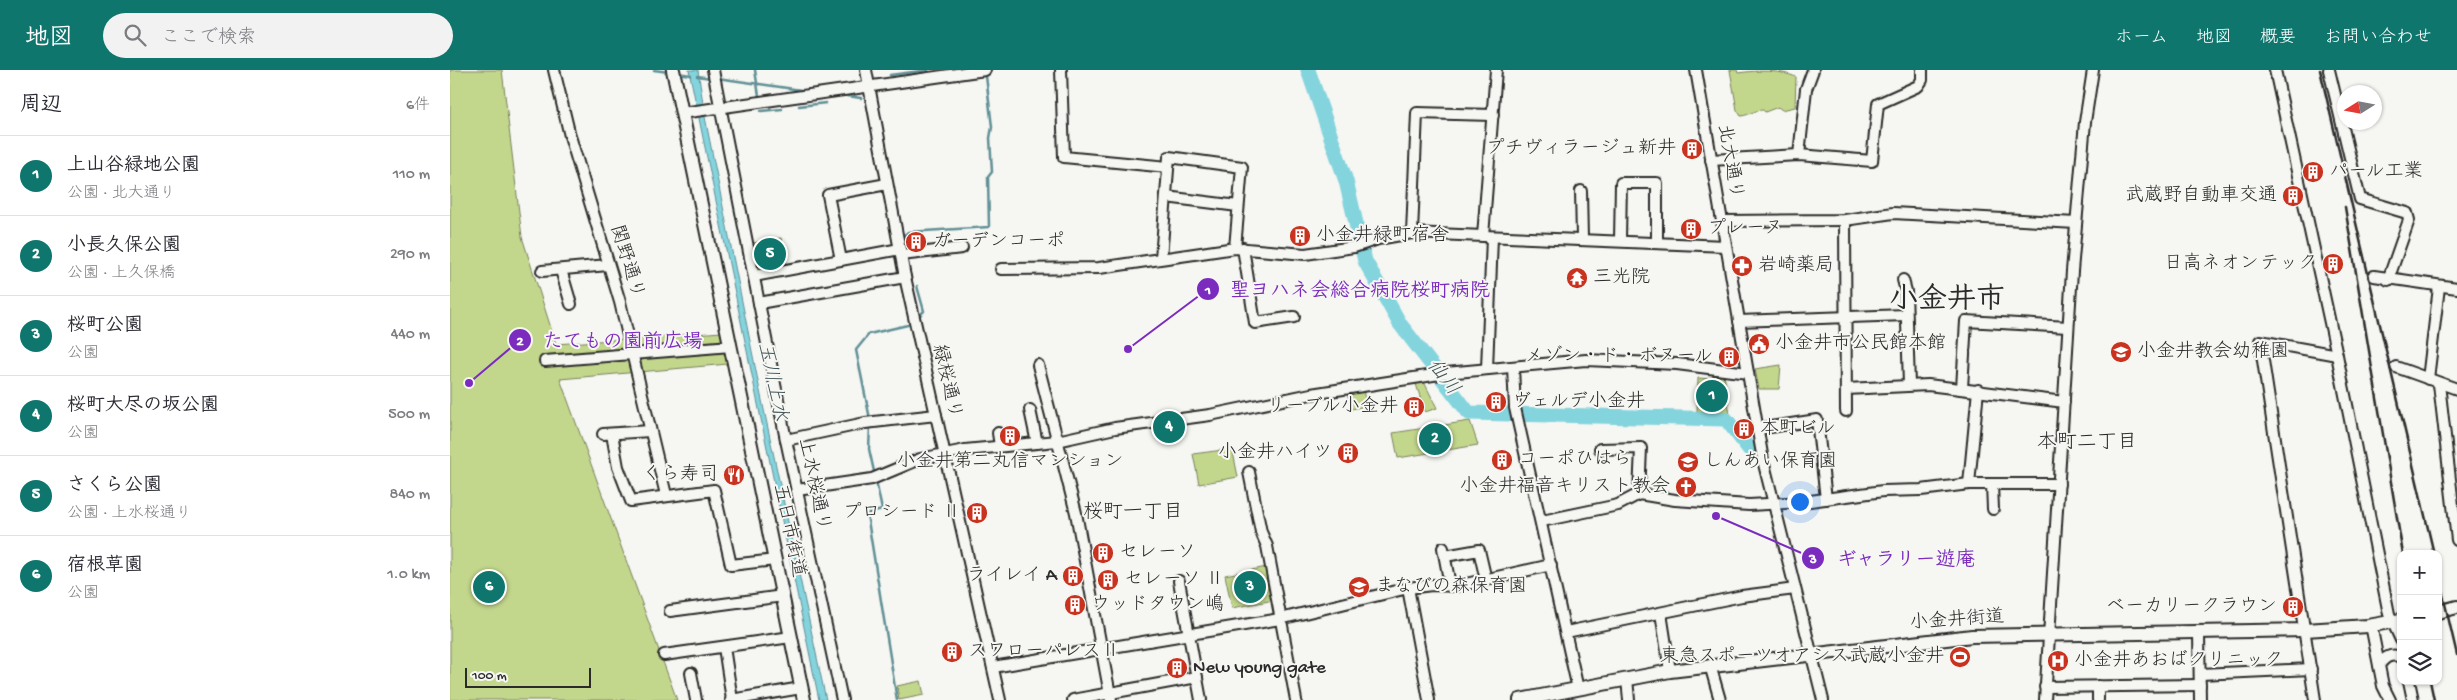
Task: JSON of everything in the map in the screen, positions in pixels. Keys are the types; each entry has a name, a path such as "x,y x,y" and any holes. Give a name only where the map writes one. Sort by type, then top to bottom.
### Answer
{"main road":[{"path":"673,70 685,112"},
{"name":"五日市街道","path":"685,112 726,323 803,694"},
{"path":"2442,611 2457,607"},
{"name":"小金井街道","path":"1520,700 1543,698 1626,679 1710,665 1972,636 2305,630 2371,632 2397,621"}],"street":[{"name":"関野通り","path":"554,70 570,136 633,355 666,495"},
{"name":"上水桜通り","path":"712,70 717,107 754,276 796,490 842,700"},
{"name":"緑桜通り","path":"866,70 905,277 1000,700"},
{"path":"685,112 985,70"},
{"path":"1061,70 1064,158 1168,167"},
{"path":"1487,369 1487,237 1496,70"},
{"name":"北大通り","path":"1696,70 1757,429 1823,700"},
{"path":"1799,155 1806,89 1812,70"},
{"path":"1711,160 1799,155 1872,161 1878,104 1918,86 1922,80 1922,70"},
{"path":"2045,700 2048,636 2052,621 2068,327 2085,122 2093,70"},
{"path":"2275,70 2337,355 2389,614 2397,621"},
{"path":"2329,70 2360,199 2408,213 2409,220 2388,280"},
{"path":"1412,233 1416,113 1493,116"},
{"path":"1161,258 1169,157 1242,167 1238,206 1239,248 1256,323 1294,317"},
{"path":"1620,240 1621,183 1656,182 1657,243"},
{"path":"841,260 828,195 888,184"},
{"path":"1581,191 1582,238"},
{"path":"1166,197 1238,206"},
{"path":"1722,221 1844,220 1894,213 2076,223"},
{"path":"1844,220 1846,411"},
{"path":"1001,269 1099,268 1239,248 1304,254 1354,247 1378,239 1412,233 1487,237 1582,238 1726,246"},
{"path":"754,276 841,260 900,252 962,248"},
{"path":"542,271 608,265"},
{"path":"561,270 572,304"},
{"path":"2374,276 2388,280 2457,288"},
{"path":"759,303 905,277"},
{"path":"1903,280 1906,291 1908,385"},
{"path":"2428,379 2439,287"},
{"path":"1739,321 1906,316"},
{"path":"1962,388 1966,321 2068,327"},
{"path":"2315,700 2260,341 2337,355"},
{"path":"545,361 731,346"},
{"path":"796,490 875,477 920,459 945,454 1000,446 1057,441 1114,428 1210,415 1311,394 1441,374 1586,360 1677,364 1748,373"},
{"path":"1038,365 1076,513 1110,697"},
{"path":"1513,367 1515,408 1542,521 1578,689"},
{"path":"2396,367 2457,389"},
{"path":"2439,384 2454,494 2457,540"},
{"path":"1846,389 1908,385 1962,388 2064,402"},
{"path":"1969,484 1978,390"},
{"path":"1030,410 1037,443"},
{"path":"786,440 869,423 936,415"},
{"path":"1757,429 1817,420 1826,499"},
{"path":"650,431 607,434 631,501 714,490 731,564 775,560"},
{"path":"998,433 1000,446"},
{"path":"1600,448 1641,448 1639,494"},
{"path":"1249,472 1296,700"},
{"path":"1542,521 1618,505 1639,494 1728,505 1774,504 1826,499 1883,490 1921,490 1969,484 2059,484"},
{"path":"1992,484 1993,509"},
{"path":"1450,586 1444,552 1479,550 1486,580"},
{"path":"993,666 1280,619 1408,588 1432,585 1450,586 1551,565"},
{"path":"1182,587 1201,700"},
{"path":"1408,588 1429,700"},
{"path":"1566,632 1742,596 1795,589"},
{"path":"670,611 783,596"},
{"path":"1661,613 1670,671"},
{"path":"2371,632 2384,686 2390,700"},
{"path":"2199,633 2200,700"},
{"path":"664,655 791,637"},
{"path":"724,647 732,700 803,694"},
{"path":"2379,665 2385,658 2391,655 2397,656"},
{"path":"1710,665 1720,700"},
{"path":"2200,674 2311,669"},
{"path":"691,673 696,700"},
{"path":"1073,700 1110,697 1197,677"},
{"path":"1626,679 1629,700"},
{"path":"2045,687 2200,685"},
{"path":"2409,685 2411,699"},
{"path":"2098,686 2098,700"}],"green space":[{"path":"450,70 502,70 522,237 556,344 722,332 728,364 560,379 677,700 450,700"},
{"path":"1730,70 1737,70 1738,73 1776,72 1796,77 1795,107 1782,110 1778,107 1765,112 1760,110 1741,116 1737,110"},
{"path":"781,238 787,266 758,272 753,243"},
{"path":"1781,365 1779,389 1759,389 1755,369"},
{"path":"1713,373 1724,374 1730,415 1697,413 1698,378 1712,379"},
{"path":"1423,380 1437,408 1425,412 1415,381"},
{"path":"1363,391 1367,406 1351,409 1347,393"},
{"path":"1470,421 1478,445 1398,458 1393,433"},
{"path":"1223,450 1233,452 1238,477 1199,484 1193,454"},
{"path":"1267,567 1274,600 1232,608 1225,575"},
{"path":"921,681 924,695 899,700 897,686"}],"water":[{"path":"689,70 698,70 705,117 760,391 826,700 819,700"}],"waterway":[{"path":"654,70 669,72"},
{"path":"755,70 759,96"},
{"path":"890,75 928,70"},
{"name":"仙川","path":"1308,70 1346,181 1365,261 1400,324 1469,413 1726,419 1749,449"},
{"path":"677,73 691,75"},
{"path":"697,76 711,78"},
{"path":"906,248 902,237 908,232 989,227 988,177 992,172 990,138 992,127 986,76"},
{"path":"717,78 808,91"},
{"path":"841,95 861,98"},
{"path":"799,106 826,103"},
{"path":"761,111 782,109"},
{"path":"917,286 924,311 917,318"},
{"path":"870,419 856,350 869,334 912,324"},
{"path":"870,425 869,449 875,476"},
{"path":"876,481 882,510 867,514 897,700"}],"railway":[{"path":"2320,70 2433,550"},
{"path":"2345,207 2402,550"},
{"path":"2442,591 2457,655"},
{"path":"2431,685 2434,700"}],"place":[{"name":"プチヴィラージュ新井","path":"1692,149"},
{"name":"パール工業","path":"2313,172"},
{"name":"武蔵野自動車交通","path":"2293,196"},
{"name":"プレーヌ","path":"1691,229"},
{"name":"小金井緑町宿舎","path":"1300,236"},
{"name":"ガーデンコーポ","path":"916,242"},
{"name":"さくら公園","path":"770,254"},
{"name":"日高ネオンテック","path":"2333,264"},
{"name":"岩崎薬局","path":"1742,266"},
{"name":"三光院","path":"1577,278"},
{"name":"小金井市公民館本館","path":"1759,344"},
{"name":"聖ヨハネ会総合病院桜町病院","path":"1128,349"},
{"name":"小金井教会幼稚園","path":"2121,352"},
{"name":"メゾン・ド・ボヌール","path":"1729,357"},
{"name":"たてもの園前広場","path":"469,383"},
{"name":"上山谷緑地公園","path":"1712,396"},
{"name":"ヴェルデ小金井","path":"1496,402"},
{"name":"リーブル小金井","path":"1414,407"},
{"name":"桜町大尽の坂公園","path":"1169,427"},
{"name":"本町ビル","path":"1744,429"},
{"name":"小金井第二丸信マンション","path":"1010,436"},
{"name":"小長久保公園","path":"1435,439"},
{"name":"小金井ハイツ","path":"1348,453"},
{"name":"コーポひはら","path":"1502,460"},
{"name":"しんあい保育園","path":"1688,462"},
{"name":"くら寿司","path":"734,475"},
{"name":"小金井福音キリスト教会","path":"1686,487"},
{"name":"プロシード Ⅱ","path":"977,513"},
{"name":"ギャラリー遊庵","path":"1716,516"},
{"name":"セレーソ","path":"1103,553"},
{"name":"ライレイ A","path":"1073,576"},
{"name":"セレーソ Ⅱ","path":"1108,580"},
{"name":"宿根草園","path":"489,587"},
{"name":"桜町公園","path":"1250,587"},
{"name":"まなびの森保育園","path":"1359,587"},
{"name":"ウッドタウン嶋","path":"1075,605"},
{"name":"ベーカリークラウン","path":"2293,607"},
{"name":"スワローパレスⅡ","path":"952,652"},
{"name":"東急スポーツオアシス武蔵小金井","path":"1960,657"},
{"name":"小金井あおばクリニック","path":"2058,661"},
{"name":"New young gate","path":"1177,668"}],"district":[{"name":"小金井市","path":"1947,302"},
{"name":"本町二丁目","path":"2087,443"},
{"name":"桜町一丁目","path":"1133,513"}],"water label":[{"name":"玉川上水","path":"771,382"}]}
